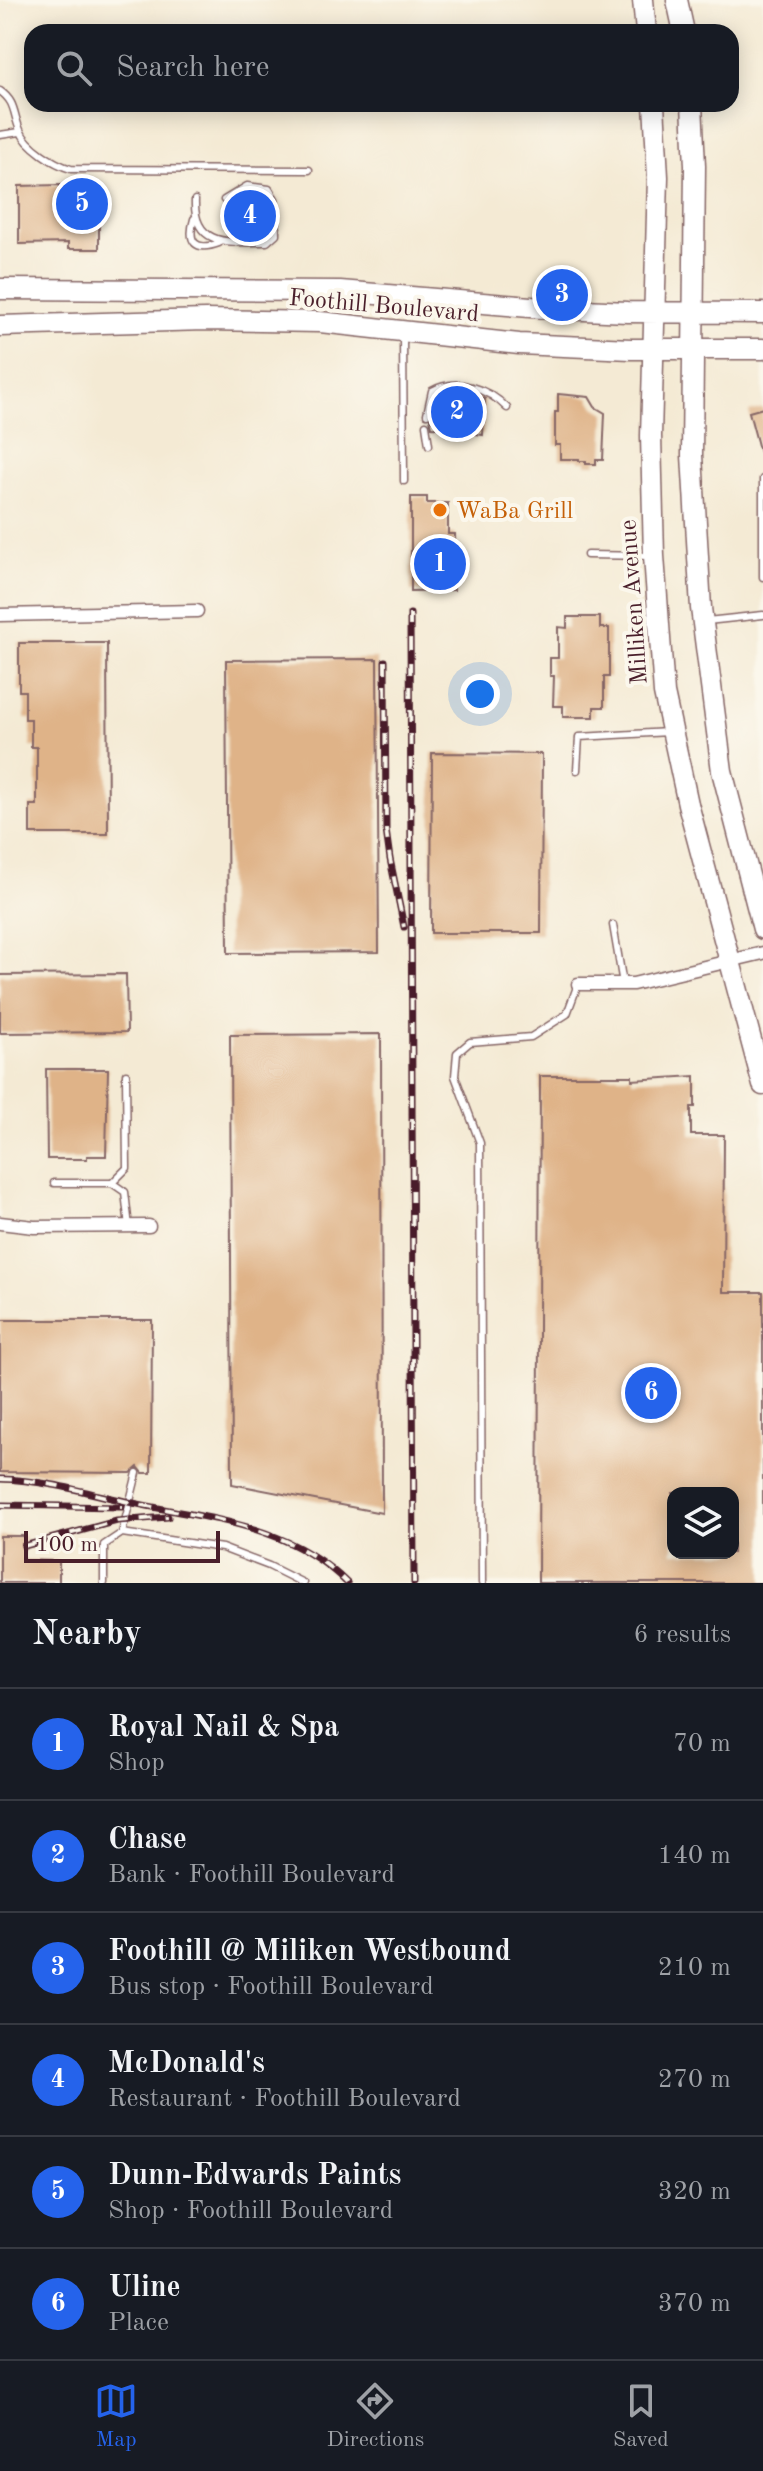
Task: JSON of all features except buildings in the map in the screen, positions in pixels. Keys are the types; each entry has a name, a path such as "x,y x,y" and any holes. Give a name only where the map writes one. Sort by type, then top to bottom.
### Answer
{"main road":[{"path":"643,0 645,24"},
{"path":"677,0 682,24"},
{"name":"Milliken Avenue","path":"654,112 658,177 651,436 654,556 664,693 688,804 763,1085"},
{"path":"692,112 695,166 692,455 703,621 722,771 763,929"},
{"name":"Foothill Boulevard","path":"0,289 340,291 542,308 655,313 763,313"},
{"name":"Foothill Boulevard","path":"0,326 320,322 519,344 652,350 763,349"}],"street":[{"path":"0,615 197,611"},
{"path":"578,984 633,984 763,953"},
{"path":"0,1223 34,1227 149,1226"}],"lane":[{"path":"0,91 13,104 24,139 46,156 71,169 309,170"},
{"path":"0,135 20,132"},
{"path":"194,219 203,232 216,241 267,242 276,234 275,199 269,189 247,186 224,200"},
{"path":"195,200 191,231 193,241 199,246 208,247 223,241"},
{"path":"403,331 404,481"},
{"path":"427,414 432,391 440,386 487,391 507,408"},
{"path":"426,425 429,445"},
{"path":"763,479 763,577"},
{"path":"587,555 654,556"},
{"path":"703,621 763,615"},
{"path":"577,770 579,737 673,732"},
{"path":"613,925 623,984"},
{"path":"482,1583 480,1143 455,1076 457,1053 470,1042 531,1037 567,1014 578,984"},
{"path":"112,1183 127,1168 126,1074"},
{"path":"54,1183 112,1183 125,1192 129,1227"},
{"path":"122,1533 137,1473"},
{"path":"104,1583 104,1545 122,1533 222,1548 303,1583"}],"railway":[{"path":"410,614 414,1583"},
{"path":"385,661 386,830 404,927"},
{"path":"0,1479 50,1484 247,1527 300,1548 347,1583"},
{"path":"0,1505 122,1507"},
{"path":"24,1546 117,1521 168,1517"}],"place":[{"name":"Dunn-Edwards Paints","path":"82,204"},
{"name":"McDonald's","path":"250,216"},
{"name":"Foothill @ Miliken Westbound","path":"562,295"},
{"name":"Chase","path":"457,412"},
{"name":"WaBa Grill","path":"440,510"},
{"name":"Royal Nail & Spa","path":"440,564"},
{"name":"Uline","path":"651,1393"}]}
